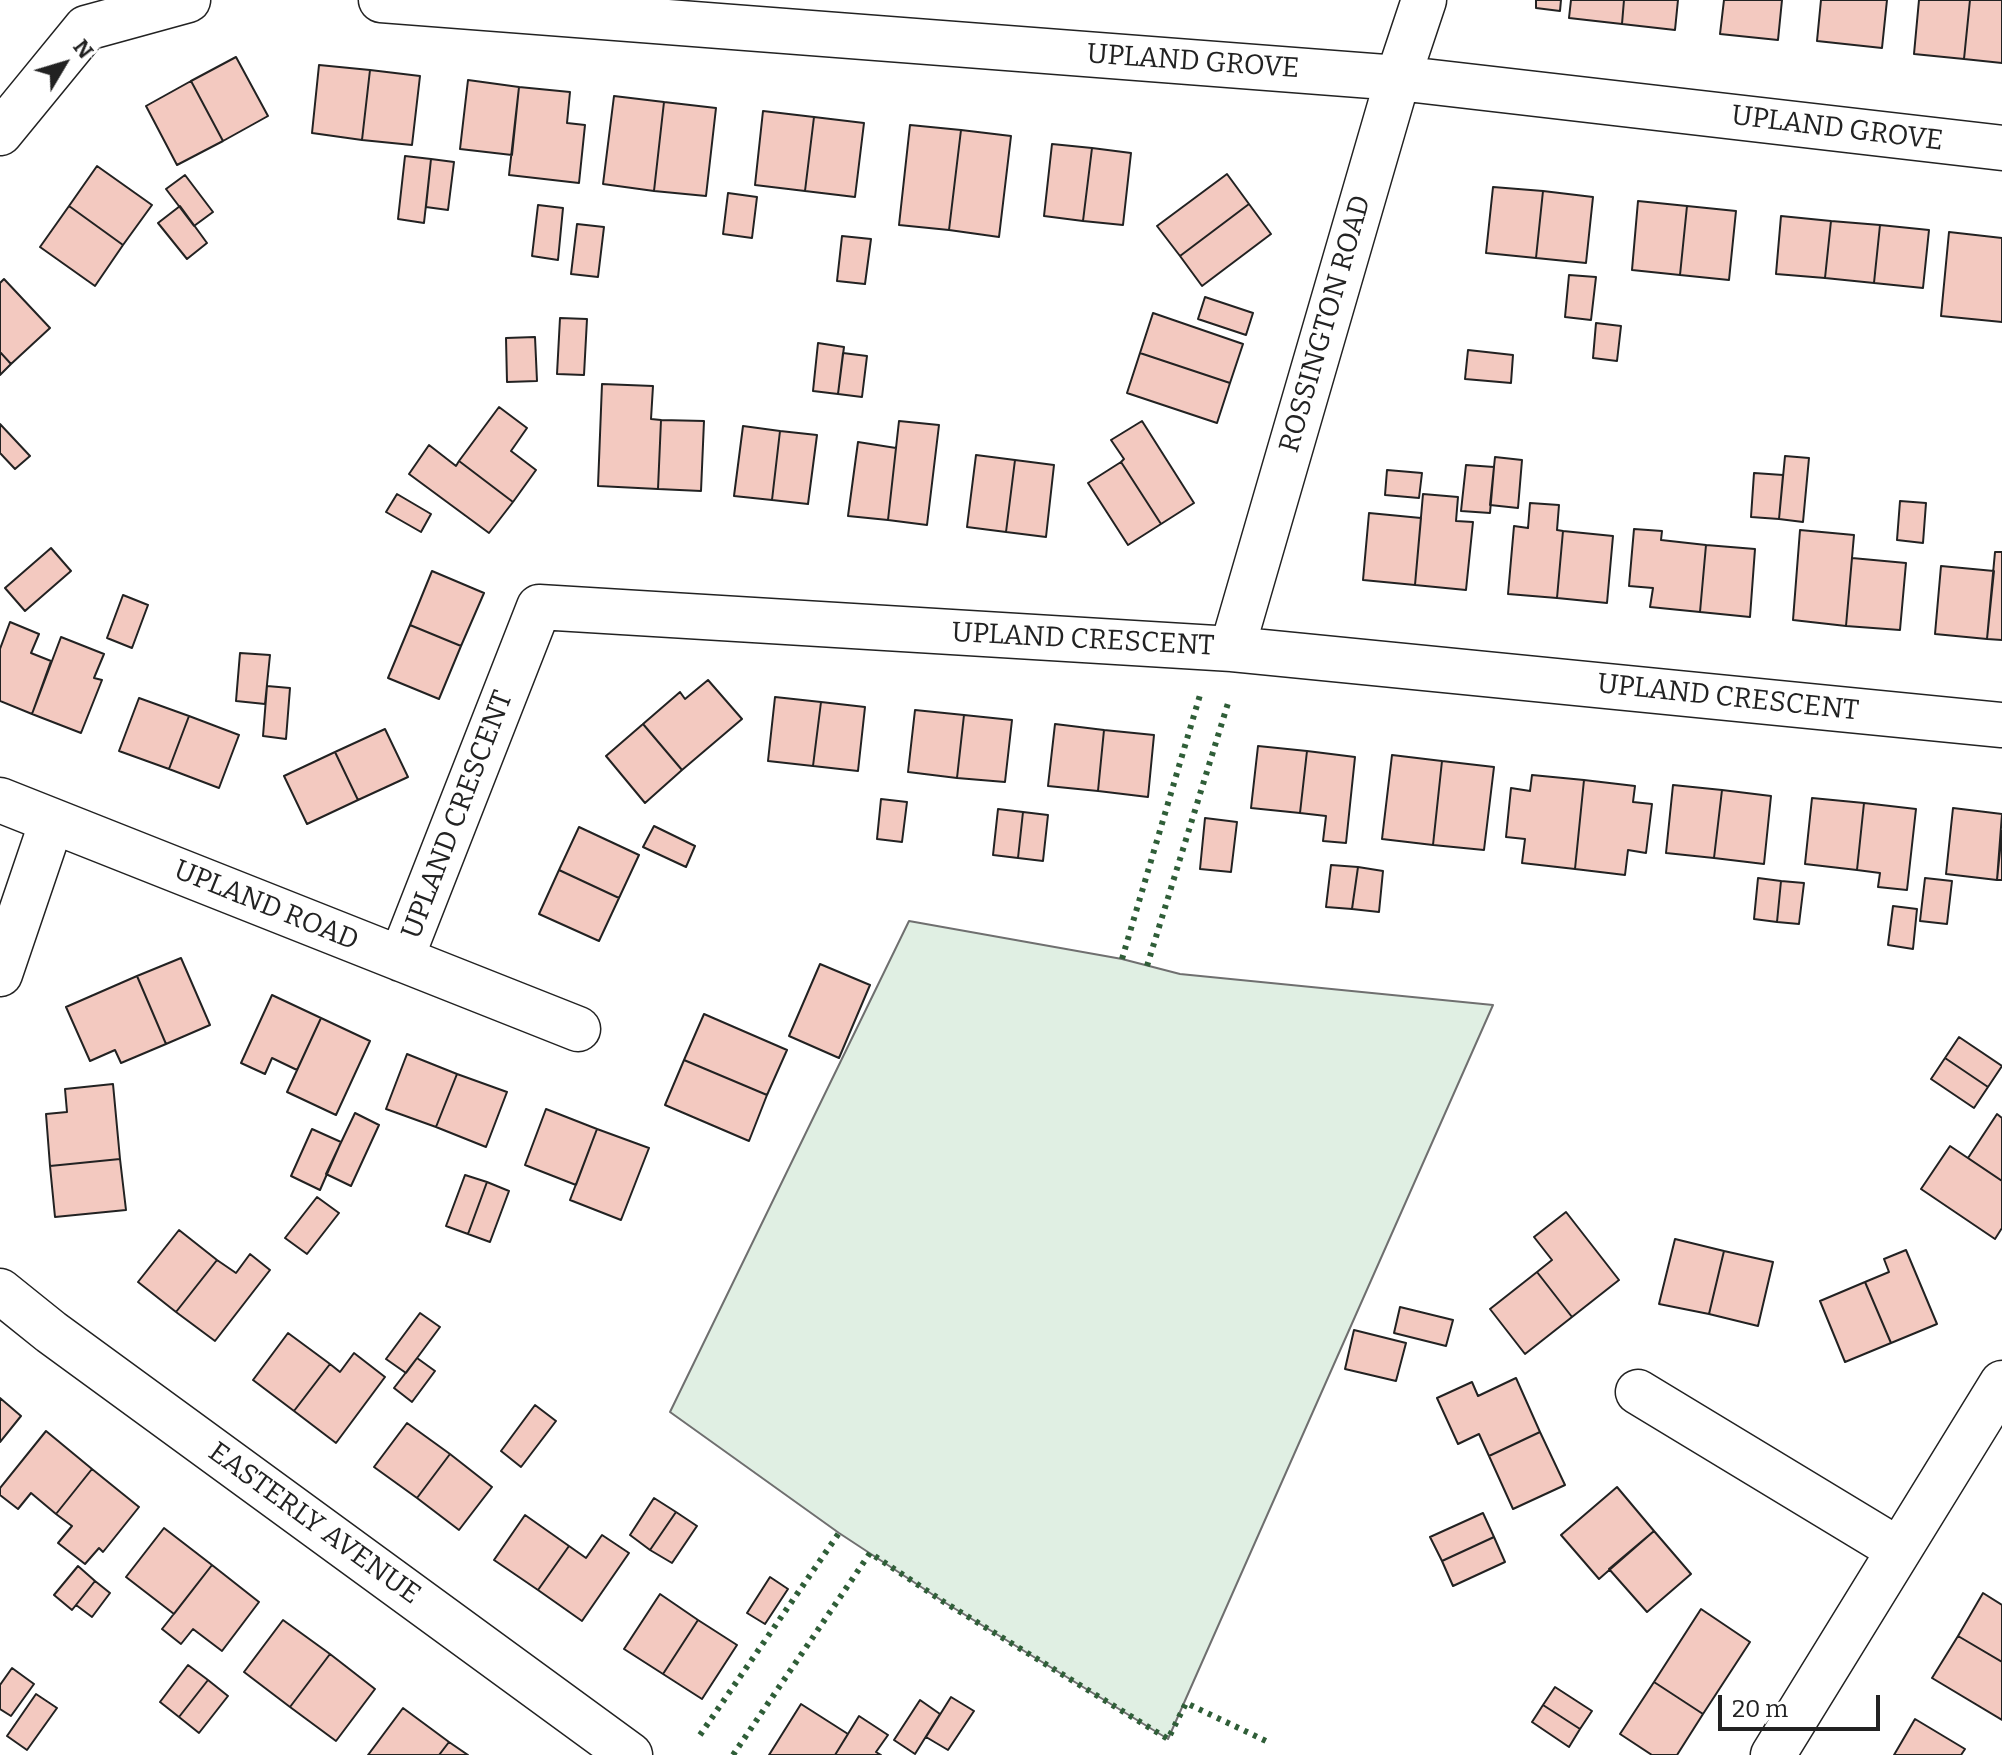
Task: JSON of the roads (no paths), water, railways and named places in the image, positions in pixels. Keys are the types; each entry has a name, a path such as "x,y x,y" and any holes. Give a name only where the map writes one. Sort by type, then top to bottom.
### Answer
{"street":[{"path":"0,133 86,28 188,0"},
{"name":"UPLAND GROVE","path":"381,0 1398,78 2002,148"},
{"name":"ROSSINGTON ROAD","path":"1232,649 1398,78 1424,0"},
{"name":"UPLAND CRESCENT","path":"401,959 539,607 1232,649 2002,725"},
{"name":"UPLAND ROAD","path":"0,800 578,1029"},
{"path":"0,974 52,821"},
{"name":"EASTERLY AVENUE","path":"0,1291 51,1332 630,1755"},
{"path":"1773,1755 2002,1383"},
{"path":"1638,1392 1899,1550"}]}
